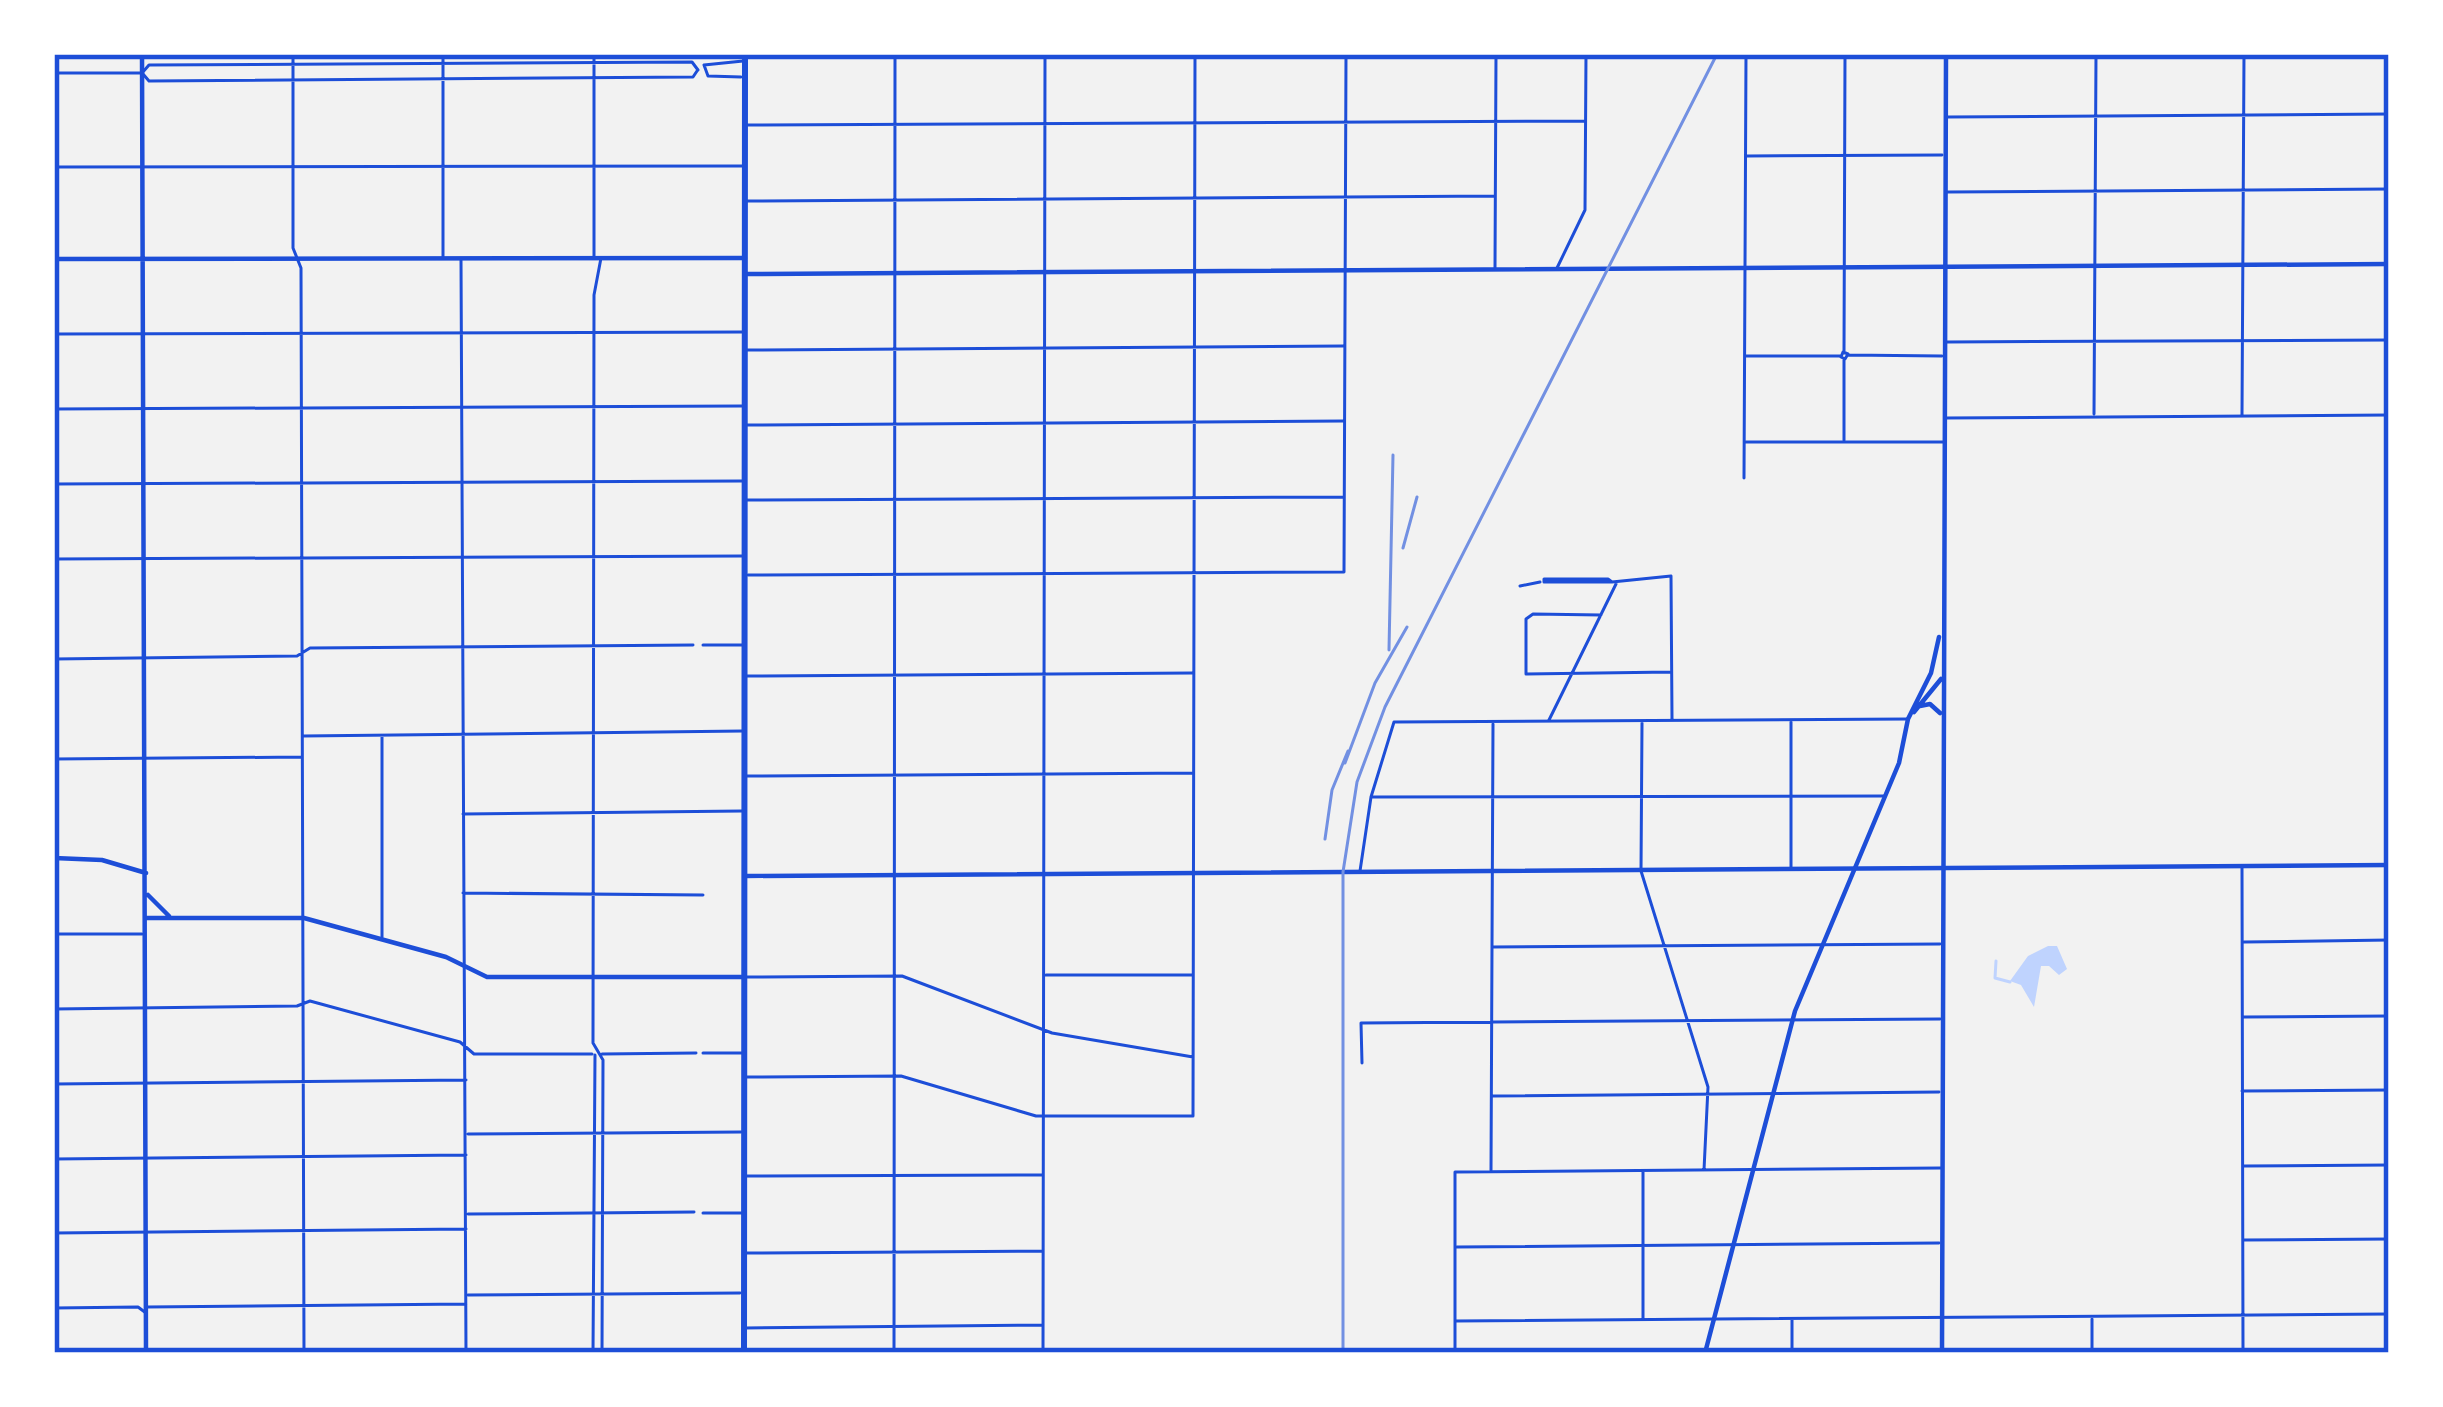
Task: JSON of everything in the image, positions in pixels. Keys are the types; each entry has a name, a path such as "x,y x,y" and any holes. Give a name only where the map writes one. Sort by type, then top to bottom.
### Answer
{"main road":[{"path":"744,1353 745,58"}],"street":[{"path":"142,54 146,1353"},
{"path":"292,54 302,408 304,1353"},
{"path":"443,54 443,259"},
{"path":"592,1353 594,54"},
{"path":"894,1353 895,54"},
{"path":"1043,1353 1045,54"},
{"path":"745,1077 895,1076 1044,1117 1193,1116 1195,54"},
{"path":"745,575 1344,572 1346,54"},
{"path":"1495,269 1496,54"},
{"path":"1557,269 1585,210 1586,54"},
{"path":"1744,478 1746,54"},
{"path":"1844,442 1845,54"},
{"path":"1942,1353 1946,54"},
{"path":"2094,416 2096,54"},
{"path":"2242,416 2244,54"},
{"path":"745,58 704,65 704,72 745,78"},
{"path":"54,73 142,73 149,81 692,76 698,70 692,62 148,64 142,73"},
{"path":"1946,116 2389,114"},
{"path":"745,125 1585,121"},
{"path":"1745,156 1945,154"},
{"path":"54,167 745,166"},
{"path":"1945,192 2389,189"},
{"path":"745,201 1495,196"},
{"path":"594,258 595,274"},
{"path":"54,259 745,258"},
{"path":"461,259 466,1353"},
{"path":"745,274 2389,264"},
{"path":"54,334 745,332"},
{"path":"1944,342 2389,340"},
{"path":"745,350 1345,346"},
{"path":"1744,356 1944,356"},
{"path":"54,409 745,406"},
{"path":"1943,418 2389,415"},
{"path":"745,424 1345,421"},
{"path":"1744,442 1943,442"},
{"path":"54,484 745,481"},
{"path":"745,500 1345,496"},
{"path":"54,559 745,556"},
{"path":"1520,586 1671,576 1672,721"},
{"path":"1548,722 1615,582"},
{"path":"1601,615 1533,614 1526,619 1526,674 1671,675"},
{"path":"1705,1353 1793,1019 1886,796 1909,719 1931,673 1942,626"},
{"path":"54,658 461,646 693,645"},
{"path":"704,645 745,645"},
{"path":"745,676 1194,673"},
{"path":"1360,872 1371,797 1394,722 1909,719 1941,680"},
{"path":"1920,706 1930,704 1941,714"},
{"path":"1791,720 1791,870"},
{"path":"1490,1172 1492,722"},
{"path":"1642,722 1641,871 1709,1095 1704,1170"},
{"path":"303,736 745,731"},
{"path":"382,736 382,939"},
{"path":"54,758 303,757"},
{"path":"745,776 1194,773"},
{"path":"1371,797 1886,796"},
{"path":"461,814 745,812"},
{"path":"54,858 102,860 146,873"},
{"path":"745,876 2389,865"},
{"path":"2242,866 2243,1353"},
{"path":"146,888 152,904 175,918"},
{"path":"461,893 703,895"},
{"path":"146,918 304,918 462,963 487,977 894,976 1044,1030 1195,1058"},
{"path":"54,934 146,934"},
{"path":"2242,942 2389,940"},
{"path":"1492,946 1940,944"},
{"path":"1044,976 1195,975"},
{"path":"54,1009 304,1003 431,1034 474,1054 745,1053"},
{"path":"2242,1017 2389,1016"},
{"path":"1362,1063 1361,1023 1940,1019"},
{"path":"596,1054 603,1060 602,1353"},
{"path":"54,1084 466,1081"},
{"path":"2242,1091 2389,1090"},
{"path":"1491,1096 1941,1092"},
{"path":"466,1134 744,1132"},
{"path":"54,1159 466,1155"},
{"path":"2242,1166 2389,1165"},
{"path":"1455,1353 1455,1172 1941,1168"},
{"path":"1643,1170 1643,1320"},
{"path":"744,1176 1044,1174"},
{"path":"466,1214 694,1212"},
{"path":"703,1213 744,1213"},
{"path":"54,1233 466,1229"},
{"path":"2243,1240 2389,1239"},
{"path":"1455,1247 1941,1243"},
{"path":"744,1252 1044,1251"},
{"path":"466,1295 744,1293"},
{"path":"54,1308 466,1304"},
{"path":"1455,1321 2389,1314"},
{"path":"2092,1316 2092,1353"},
{"path":"1792,1318 1792,1353"},
{"path":"744,1328 1043,1324"}],"water":[{"path":"2057,946 2067,969 2059,975 2041,966 2034,1007 2021,985 2010,981 2028,956"}],"waterway":[{"path":"1996,961 1995,978 2010,982"}],"railway":[{"path":"1343,1353 1343,872 1357,782 1385,707 1717,54"},
{"path":"1389,650 1393,455"},
{"path":"1403,548 1417,497"},
{"path":"1345,763 1375,683 1407,627"},
{"path":"1325,839 1332,790 1348,751"}]}
